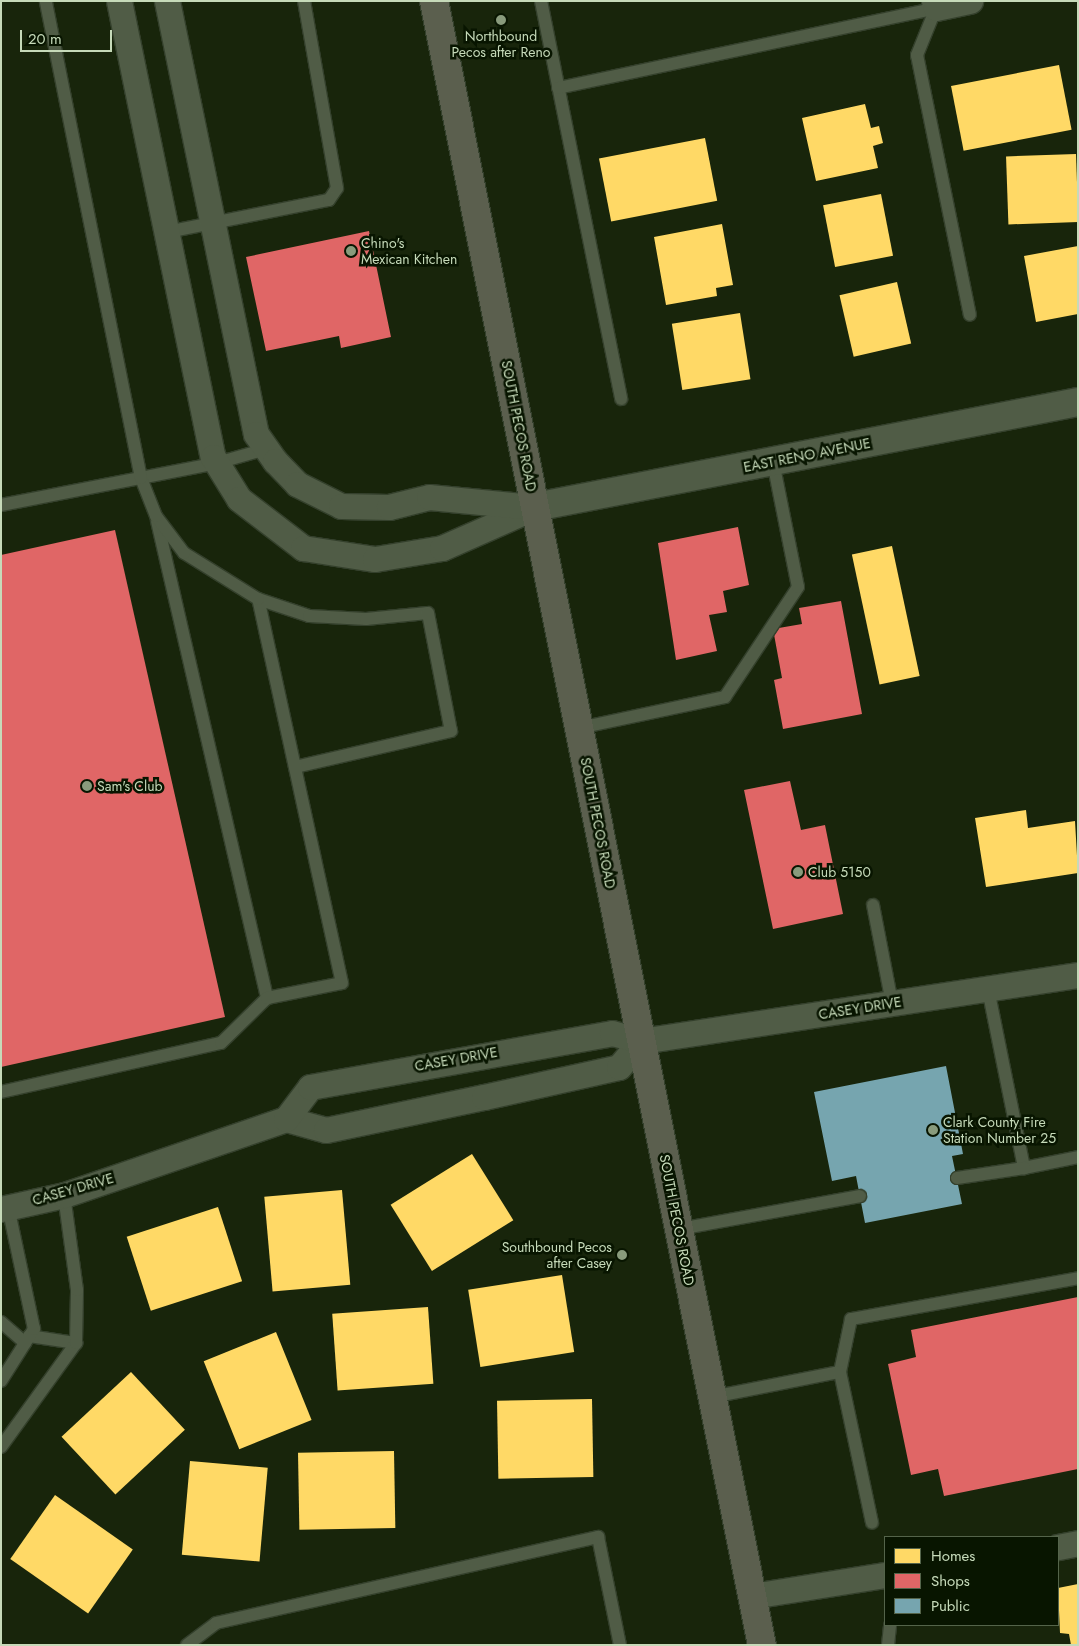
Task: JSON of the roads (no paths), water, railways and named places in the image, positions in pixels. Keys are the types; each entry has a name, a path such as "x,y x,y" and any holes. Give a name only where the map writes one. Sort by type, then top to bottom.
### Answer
{"main road":[{"name":"SOUTH PECOS ROAD","path":"434,1 762,1645"}],"street":[{"path":"119,1 217,463 239,499 279,532 303,548 340,557 375,559 442,548 535,507"},
{"path":"167,1 256,434 266,449 297,484 341,506 389,507 429,497 535,507"},
{"path":"935,4 970,1"},
{"name":"EAST RENO AVENUE","path":"535,507 1078,402"},
{"name":"CASEY DRIVE","path":"5,1208 64,1194 286,1119 310,1087 612,1033 641,1041 1078,975"},
{"path":"286,1119 326,1130 619,1067 641,1041"},
{"path":"1059,1547 1078,1544"},
{"path":"752,1596 884,1574"}],"lane":[{"path":"46,1 142,478 156,516 267,998"},
{"path":"167,232 329,200 337,188 304,1"},
{"path":"541,1 621,398"},
{"path":"558,88 935,4"},
{"path":"935,4 917,55 970,315"},
{"path":"1,505 217,463 266,449"},
{"path":"579,728 725,698 798,587 773,462"},
{"path":"156,516 184,553 258,599 309,616 366,619 428,613 451,731 296,767"},
{"path":"1,1092 222,1043 267,998 342,983 258,599"},
{"path":"873,905 892,1003"},
{"path":"988,988 1024,1168"},
{"path":"956,1178 1024,1168 1078,1157"},
{"path":"1,1447 76,1343 77,1290 64,1194"},
{"path":"679,1229 860,1196"},
{"path":"1,1381 34,1329 31,1300 5,1208"},
{"path":"872,1523 840,1372 851,1319 1078,1278"},
{"path":"1,1322 27,1339 76,1343"},
{"path":"712,1397 840,1372"},
{"path":"188,1645 216,1623 598,1537 620,1645"},
{"path":"888,1645 890,1626"}],"place":[{"name":"Northbound Pecos after Reno","path":"501,20"},
{"name":"Chino's Mexican Kitchen","path":"351,251"},
{"name":"Sam's Club","path":"87,786"},
{"name":"Club 5150","path":"798,872"},
{"name":"Clark County Fire Station Number 25","path":"933,1130"},
{"name":"Southbound Pecos after Casey","path":"622,1255"}]}
